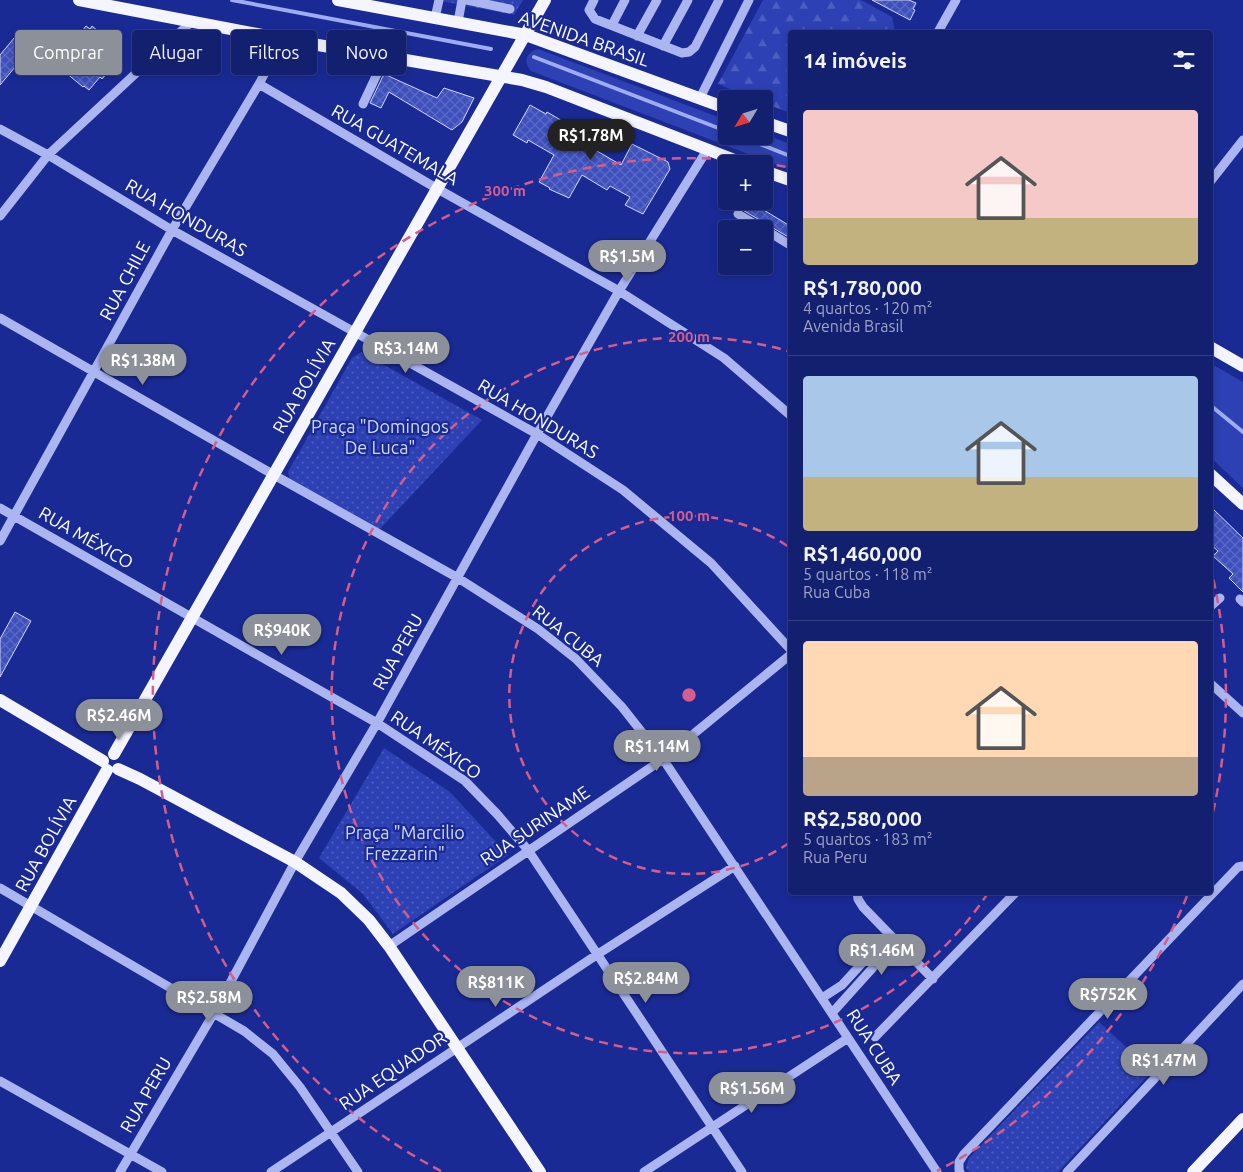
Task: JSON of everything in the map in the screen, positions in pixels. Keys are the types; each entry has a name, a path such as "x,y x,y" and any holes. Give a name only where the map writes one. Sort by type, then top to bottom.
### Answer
{"main road":[{"path":"79,0 234,30"},
{"name":"AVENIDA BRASIL","path":"338,0 526,35 718,105"},
{"name":"RUA BOLÍVIA","path":"0,961 436,188 545,0"},
{"path":"406,60 502,76 546,87 721,155"},
{"path":"773,125 788,130"},
{"path":"773,174 788,179"},
{"path":"1213,349 1243,366"},
{"path":"1213,477 1243,504"},
{"path":"0,700 140,779 295,862 341,893 369,920 389,946 540,1172"},
{"path":"1193,1172 1243,1119"}],"street":[{"path":"435,18 439,0"},
{"path":"458,22 462,0"},
{"path":"467,0 510,8"},
{"path":"594,0 589,10 595,19 682,53 689,52 695,47 719,0"},
{"path":"612,26 625,0"},
{"path":"637,36 657,0"},
{"path":"663,46 688,0"},
{"path":"700,98 749,0"},
{"path":"939,30 956,0"},
{"path":"0,216 48,155 191,22"},
{"name":"RUA CHILE","path":"0,541 172,230 264,75"},
{"path":"362,104 376,75"},
{"name":"RUA GUATEMALA","path":"259,84 436,188 619,291 724,358 788,413"},
{"name":"RUA HONDURAS","path":"0,129 48,155 172,230 537,434 622,490 712,564 788,647"},
{"path":"1213,178 1243,140"},
{"name":"RUA PERU","path":"120,1172 214,1013 295,862 377,723 537,434 619,291 707,150"},
{"path":"738,214 748,220"},
{"path":"773,235 788,244"},
{"name":"RUA CUBA","path":"0,318 458,578 538,629 576,659 622,707 662,760 735,866 937,1172"},
{"name":"RUA MÉXICO","path":"0,508 377,723 465,781 528,850 742,1172"},
{"path":"1213,604 1220,598"},
{"name":"RUA SURINAME","path":"389,946 662,760 788,657"},
{"path":"1213,686 1243,713"},
{"name":"RUA EQUADOR","path":"271,1172 598,954 735,866"},
{"path":"1213,893 1238,867 1243,866"},
{"path":"0,888 244,1031 273,1054 300,1087 358,1172"},
{"path":"857,895 862,907 933,979"},
{"path":"875,1037 1013,895"},
{"path":"960,1172 959,1162 964,1154 1211,895"},
{"path":"822,998 842,985 889,934"},
{"path":"832,1013 896,942"},
{"path":"1067,1172 1243,984"},
{"path":"644,1172 848,1038"},
{"path":"0,1081 162,1172"}],"green space":[{"path":"436,0 523,0 514,15"},
{"path":"763,0 861,0 892,17 895,30 788,30 788,112 773,106 773,90 732,90 718,84"},
{"path":"538,49 718,117 718,142 531,71 527,64 527,58 531,52"},
{"path":"773,137 788,143 788,169 773,164 773,155 751,155 725,145 773,145"},
{"name":"Praça \"Domingos De Luca\"","path":"361,352 482,420 379,530 290,481 288,472 352,358"},
{"path":"1213,365 1243,382 1243,488 1213,460"},
{"name":"Praça \"Marcilio Frezzarin\"","path":"384,748 450,792 508,855 393,934 363,894 319,858"},
{"path":"1099,1022 1152,1071 1058,1172 970,1172 966,1168 969,1158"}],"building":[{"path":"872,0 909,0 916,3 913,9 915,10 910,20"},
{"path":"86,26 90,29 92,26 97,30 83,30"},
{"path":"15,37 15,67 0,85 0,55"},
{"path":"69,75 105,75 102,79 100,77 89,90"},
{"path":"384,75 437,98 444,88 474,98 462,122 452,130 389,92 381,108 370,103"},
{"path":"530,105 546,114 547,112 592,137 601,144 597,151 621,165 632,144 668,162 670,169 643,214 625,205 630,197 610,186 607,190 582,175 569,198 539,182 554,155 528,140 527,143 513,135"},
{"path":"743,210 764,210 788,225 788,237 773,228 773,220 760,220"},
{"path":"1213,509 1243,538 1243,592 1229,578 1233,574 1213,556 1218,551 1213,547"},
{"path":"15,612 31,621 0,677 0,639"}],"waterway":[{"path":"232,0 491,49"},
{"path":"534,57 718,128"},
{"path":"762,145 788,155"},
{"path":"1213,407 1243,432"}]}
